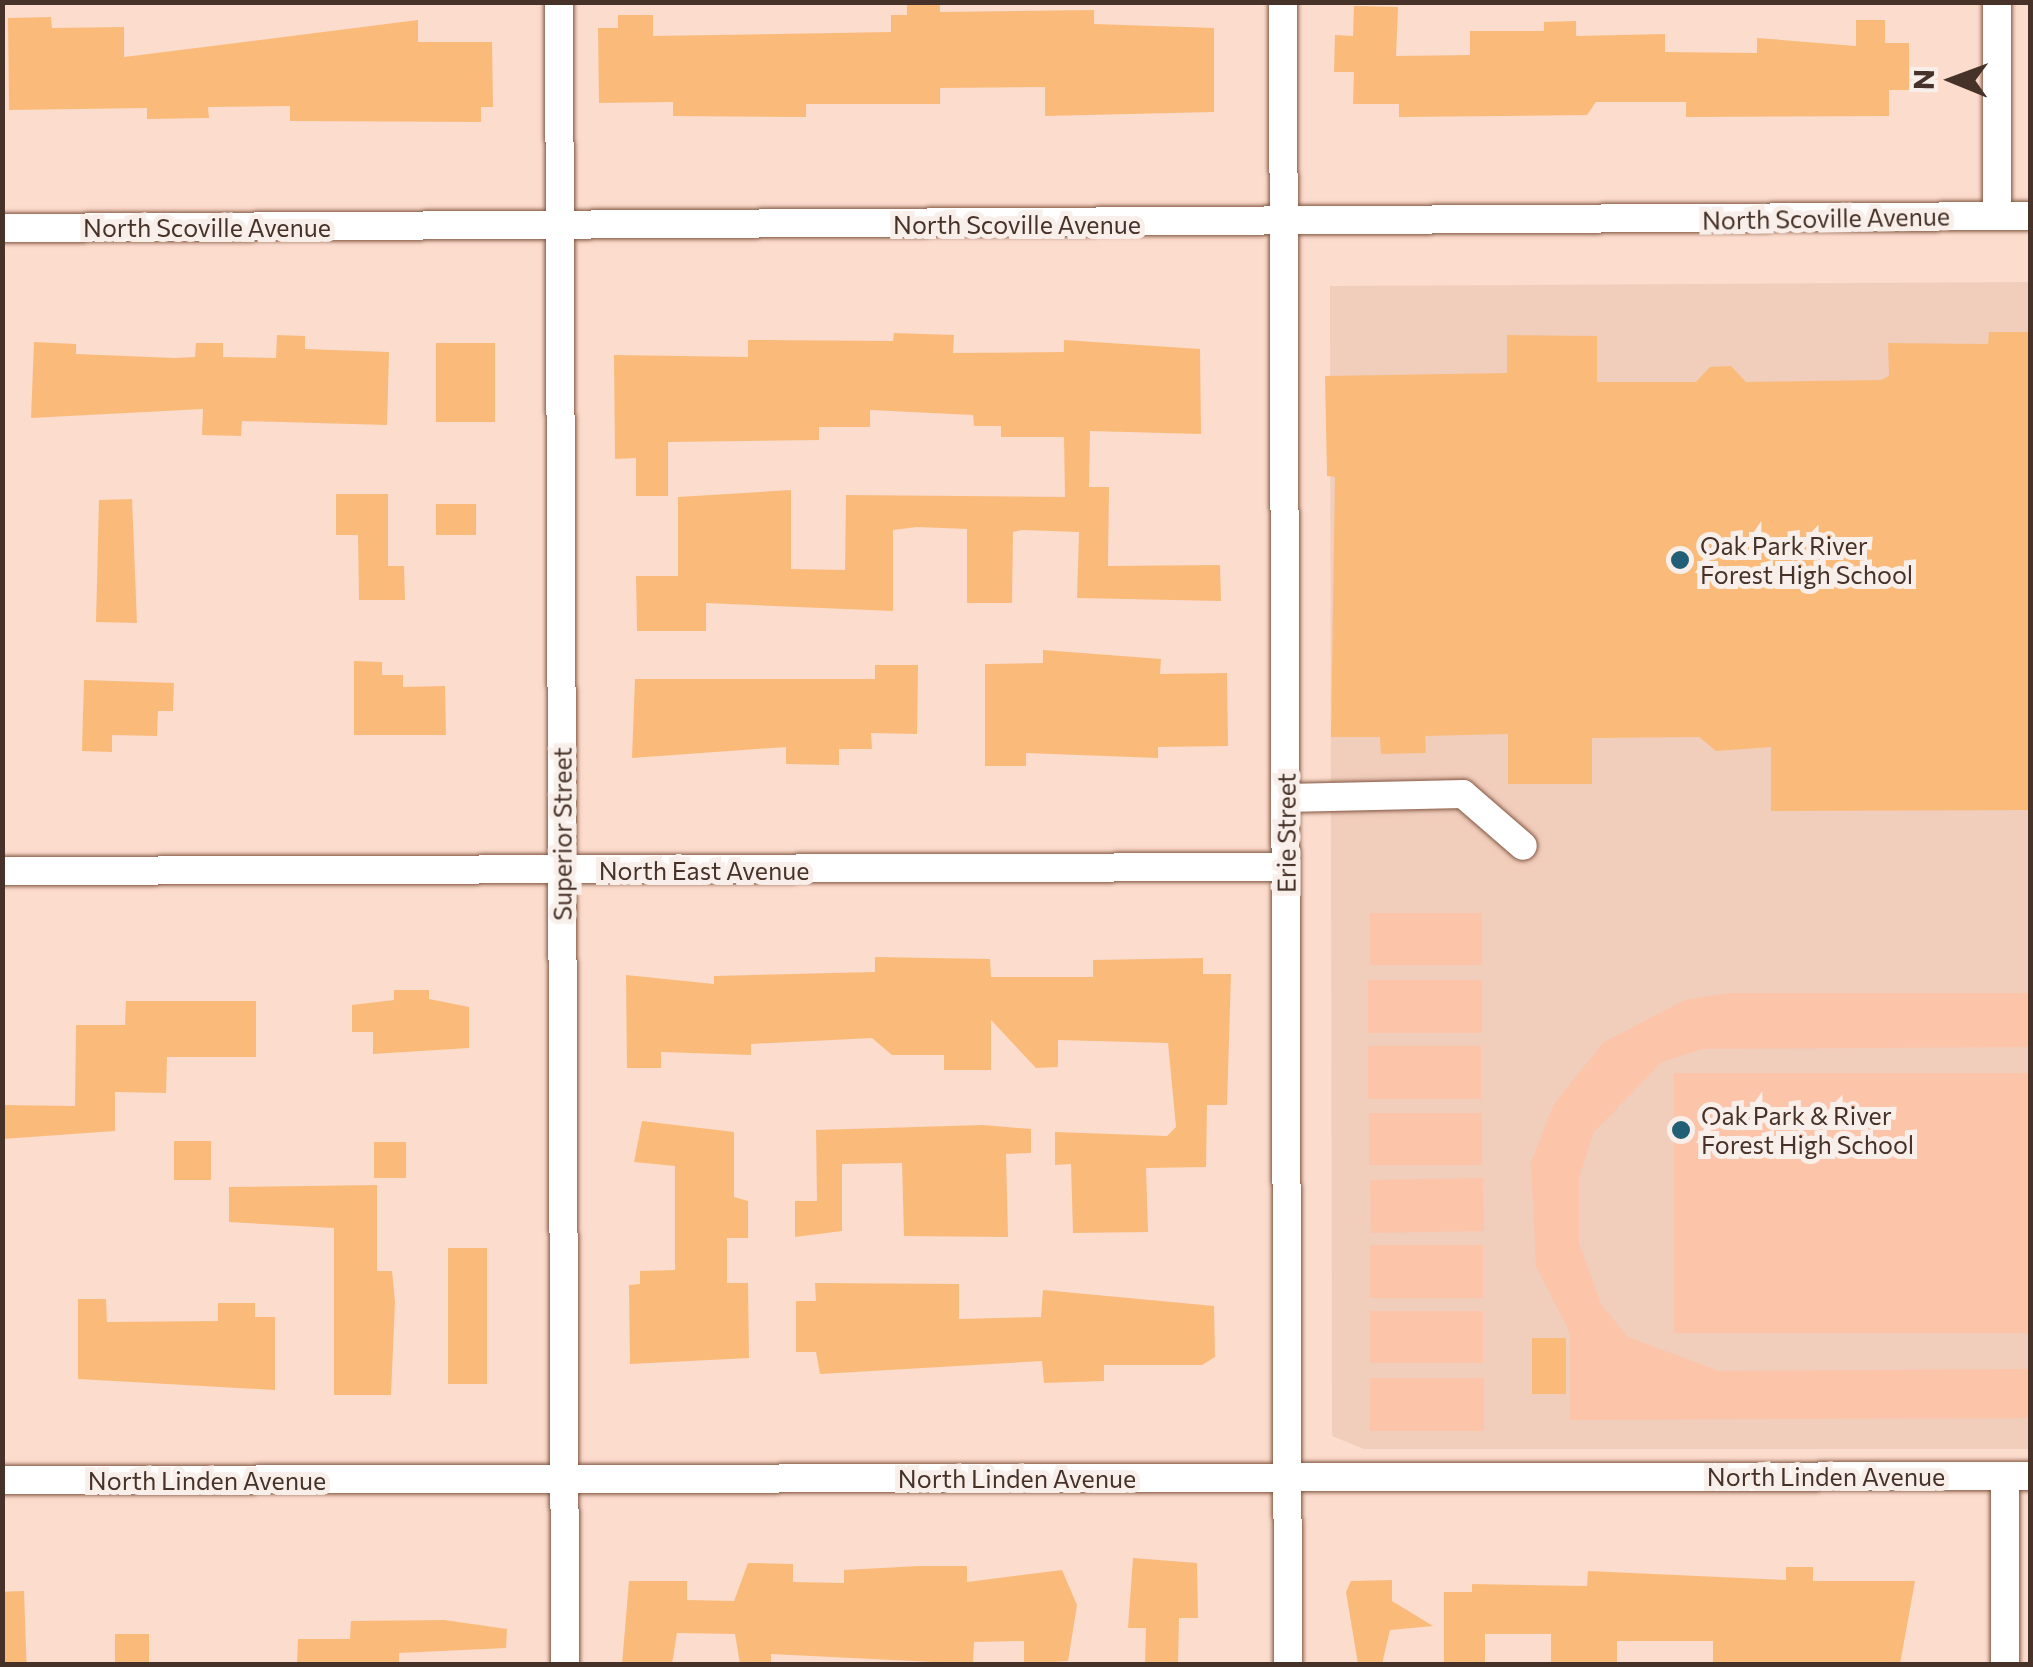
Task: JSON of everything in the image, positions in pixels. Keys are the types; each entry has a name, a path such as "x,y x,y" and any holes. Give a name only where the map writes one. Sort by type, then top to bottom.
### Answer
{"street":[{"name":"Superior Street","path":"559,2 565,1664"},
{"name":"Erie Street","path":"1283,2 1288,1664"},
{"path":"1997,2 1998,216"},
{"name":"North Scoville Avenue","path":"2,228 2030,216"},
{"path":"1286,798 1463,794 1524,846"},
{"name":"North East Avenue","path":"2,872 1286,867"},
{"path":"2005,1664 2018,1476"},
{"name":"North Linden Avenue","path":"2,1480 2018,1476"}],"shaded area":[{"name":"Oak Park & River Forest High School","path":"2030,282 2030,1449 1364,1449 1332,1436 1330,286"},
{"path":"1370,913 1482,913 1482,965 1370,965"},
{"path":"1368,980 1482,980 1482,1033 1368,1033"},
{"path":"1729,993 2030,993 2030,1047 1702,1049 1662,1062 1593,1133 1579,1179 1579,1243 1601,1304 1628,1337 1719,1371 2030,1369 2030,1418 1570,1420 1570,1333 1536,1266 1531,1162 1554,1104 1604,1042 1685,1000"},
{"path":"1368,1046 1481,1046 1481,1099 1368,1099"},
{"path":"1674,1073 2030,1073 2030,1333 1674,1333"},
{"path":"1369,1113 1482,1113 1482,1165 1369,1165"},
{"path":"1483,1178 1484,1231 1371,1233 1370,1180"},
{"path":"1370,1245 1483,1245 1483,1298 1370,1298"},
{"path":"1370,1311 1483,1311 1483,1363 1370,1363"},
{"path":"1370,1378 1484,1378 1484,1431 1370,1431"}],"building":[{"path":"907,2 940,2 940,12 1094,10 1094,24 1214,28 1214,112 1045,116 1045,87 940,88 940,104 806,104 806,117 673,116 673,102 599,103 598,28 618,28 618,15 653,15 653,36 891,32 891,15 907,15"},
{"path":"1354,6 1398,7 1396,56 1470,55 1470,31 1544,31 1544,22 1576,21 1576,36 1665,34 1665,52 1757,53 1757,38 1856,46 1856,20 1885,20 1885,43 1909,43 1909,90 1889,90 1889,116 1686,117 1686,102 1596,102 1587,115 1399,117 1399,104 1353,104 1354,72 1334,72 1335,35 1353,36"},
{"path":"51,17 52,28 124,27 124,57 418,20 418,42 492,42 493,107 481,107 481,122 290,121 290,106 208,107 209,118 147,119 147,108 9,110 8,18"},
{"name":"Oak Park River Forest High School","path":"1989,332 2030,332 2030,810 1771,811 1771,747 1716,751 1699,737 1592,738 1592,784 1508,784 1508,734 1425,736 1426,753 1381,754 1380,737 1331,737 1335,477 1327,476 1325,376 1507,373 1507,335 1597,336 1597,382 1696,382 1710,367 1731,366 1746,382 1881,380 1889,376 1888,343 1988,344"},
{"path":"894,333 954,335 953,353 1064,352 1064,340 1200,349 1201,434 1090,431 1089,487 1109,487 1108,566 1220,565 1221,601 1077,598 1079,532 1022,530 1013,532 1012,603 967,603 967,529 917,527 893,530 893,611 706,603 706,631 637,631 636,576 678,576 678,497 791,490 791,569 845,570 846,495 1065,497 1064,437 1001,437 1001,426 974,426 973,415 870,410 870,427 819,427 819,440 668,442 668,496 636,496 636,458 615,459 614,355 748,357 748,340 893,341"},
{"path":"277,335 305,336 305,349 389,352 387,425 242,421 241,436 202,435 203,409 31,418 34,342 76,344 76,354 175,358 195,357 196,343 223,343 223,357 276,358"},
{"path":"436,343 495,343 495,422 436,422"},
{"path":"336,494 388,494 388,566 404,566 405,600 359,600 358,535 336,535"},
{"path":"132,499 137,623 96,622 99,500"},
{"path":"436,504 476,504 476,535 436,535"},
{"path":"1043,650 1161,659 1160,674 1227,673 1228,746 1158,747 1158,758 1026,753 1026,766 985,766 985,664 1043,663"},
{"path":"354,661 382,662 382,675 403,675 403,687 445,686 446,735 354,735"},
{"path":"875,665 918,665 917,734 871,733 872,749 839,749 839,765 786,764 786,747 632,758 635,679 875,679"},
{"path":"84,680 174,683 173,711 158,711 157,736 112,735 112,752 82,751"},
{"path":"875,957 990,959 991,977 1093,977 1093,960 1203,958 1203,974 1231,974 1227,1105 1207,1105 1206,1167 1146,1168 1148,1232 1073,1233 1071,1164 1055,1165 1055,1132 1167,1136 1176,1127 1168,1043 1058,1040 1058,1067 1036,1068 991,1020 991,1070 944,1070 944,1055 892,1055 872,1038 751,1044 751,1055 661,1052 661,1068 627,1068 626,975 714,984 714,976 875,972"},
{"path":"394,990 429,990 429,999 469,1007 469,1048 373,1054 373,1032 352,1032 352,1005 394,1000"},
{"path":"126,1001 256,1001 256,1057 167,1057 166,1093 115,1092 115,1131 2,1139 2,1105 75,1106 76,1025 125,1025"},
{"path":"642,1121 734,1132 734,1197 748,1201 748,1238 727,1238 727,1283 748,1283 749,1358 630,1364 629,1285 640,1284 640,1271 675,1270 675,1166 634,1162"},
{"path":"983,1125 1031,1129 1031,1153 1006,1154 1008,1237 904,1236 902,1163 842,1164 842,1231 795,1237 795,1201 817,1201 816,1130"},
{"path":"174,1141 211,1141 211,1180 174,1180"},
{"path":"374,1142 406,1142 406,1178 374,1178"},
{"path":"377,1185 377,1271 392,1271 395,1302 391,1395 334,1395 334,1228 229,1222 229,1187"},
{"path":"448,1248 487,1248 487,1384 448,1384"},
{"path":"815,1283 959,1284 959,1319 1041,1317 1043,1290 1214,1306 1215,1357 1202,1365 1104,1365 1104,1381 1044,1383 1042,1361 820,1374 816,1352 796,1352 796,1301 816,1301"},
{"path":"78,1299 106,1299 107,1322 218,1321 218,1303 255,1303 255,1317 275,1317 275,1390 78,1379"},
{"path":"1532,1338 1566,1338 1566,1394 1532,1394"},
{"path":"1133,1558 1197,1563 1198,1618 1179,1618 1178,1664 1145,1664 1146,1628 1128,1628"},
{"path":"748,1563 793,1564 793,1582 844,1583 844,1570 919,1566 967,1566 967,1582 1062,1570 1077,1605 1068,1661 1024,1664 1024,1641 974,1642 973,1664 771,1654 771,1664 740,1664 735,1634 677,1633 672,1664 622,1664 629,1581 687,1581 687,1600 734,1601"},
{"path":"1786,1567 1813,1567 1813,1581 1915,1581 1900,1664 1713,1664 1713,1641 1617,1641 1617,1664 1551,1664 1551,1634 1485,1634 1485,1664 1444,1664 1444,1592 1472,1592 1472,1584 1587,1586 1588,1571 1786,1580"},
{"path":"1392,1580 1392,1601 1433,1626 1390,1630 1382,1664 1358,1664 1346,1592 1351,1581"},
{"path":"24,1591 27,1664 5,1664 2,1592"},
{"path":"444,1620 507,1629 506,1648 399,1653 399,1664 297,1664 298,1639 350,1639 351,1621"},
{"path":"115,1634 149,1634 149,1664 115,1664"}],"place":[{"name":"Oak Park River Forest High School","path":"1680,560"},
{"name":"Oak Park & River Forest High School","path":"1681,1130"}]}
